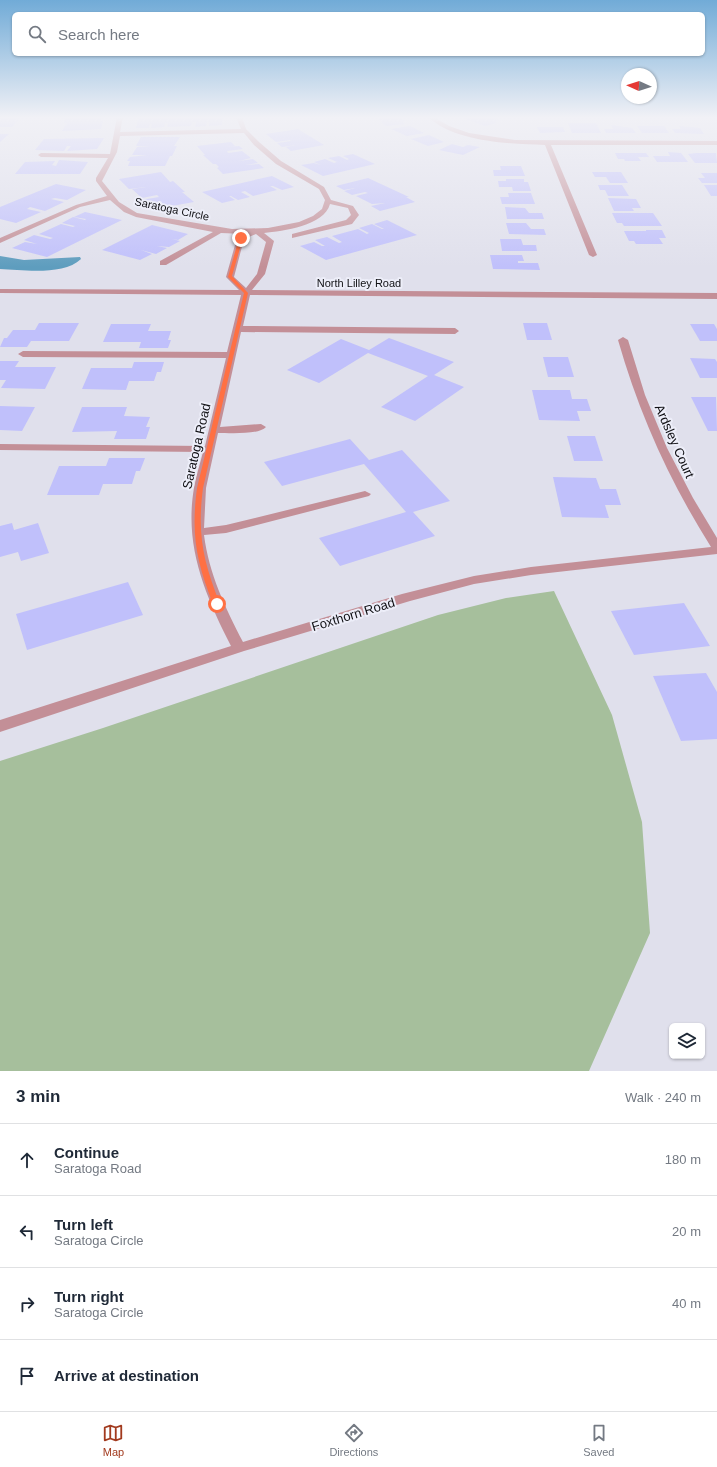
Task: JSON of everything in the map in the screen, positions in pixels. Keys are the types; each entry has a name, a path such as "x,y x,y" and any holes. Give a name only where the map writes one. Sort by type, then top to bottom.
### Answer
{"street":[{"name":"Saratoga Circle","path":"106,167 99,181 112,197 131,214 221,230 258,232 272,231 311,220 327,209 329,202"},
{"path":"286,167 322,188 327,195 329,202 351,207 355,215 349,222 295,236"},
{"path":"557,167 593,255"},
{"path":"0,241 78,206 112,197"},
{"path":"163,263 221,230"},
{"path":"246,293 260,274 270,241 258,232"},
{"name":"Saratoga Circle","path":"246,293 230,277 241,238 258,232"},
{"name":"North Lilley Road","path":"0,291 717,296"},
{"name":"Saratoga Road","path":"239,648 217,604 205,574 199,553 197,509 200,488 215,430 246,293"},
{"path":"238,329 455,331"},
{"name":"Ardsley Court","path":"623,340 632,375 672,472 691,507 717,548"},
{"path":"23,354 232,355"},
{"path":"215,430 239,430 261,427"},
{"path":"0,447 210,449"},
{"path":"198,532 226,530 365,494"},
{"name":"Foxthorn Road","path":"0,726 239,648 406,598 474,580 531,570 717,548"}],"green space":[{"path":"554,591 612,715 642,822 650,933 589,1071 0,1071 0,761 103,728 438,615 506,598"}],"water":[{"path":"0,256 24,260 80,257 81,259 64,268 31,271 0,269"}],"building":[{"path":"21,167 85,167 80,174 15,174"},
{"path":"305,167 362,167 323,176"},
{"path":"500,167 521,167 525,176 494,176 493,170 501,170"},
{"path":"217,168 264,168 223,174"},
{"path":"161,172 170,182 173,181 185,192 182,192 194,202 155,209 150,204 162,202 146,204 141,200 159,197 157,195 142,198 132,189 146,187 129,189 119,179"},
{"path":"592,172 621,172 628,183 610,183 606,177 595,177"},
{"path":"701,173 717,173 717,183 702,183 698,178 705,178"},
{"path":"272,176 294,187 282,190 270,186 277,190 253,196 245,191 241,192 250,197 238,200 229,196 235,200 222,203 202,192"},
{"path":"368,178 409,197 406,197 415,202 380,211 371,206 385,203 372,204 356,196 368,193 365,192 352,195 344,191 355,188 344,190 336,186"},
{"path":"506,179 524,179 524,182 528,182 531,191 513,191 512,187 499,187 498,181 506,181"},
{"path":"56,184 86,190 67,200 55,198 51,199 64,202 45,211 30,207 27,209 41,212 16,223 0,219 0,207"},
{"path":"598,185 622,185 629,196 608,196 605,190 600,190"},
{"path":"704,185 717,185 717,196 711,196"},
{"path":"508,193 531,193 535,204 502,204 500,197 509,197"},
{"path":"608,198 636,199 641,208 632,208 634,211 614,211"},
{"path":"505,207 525,208 529,213 542,213 544,219 507,219"},
{"path":"85,212 122,220 47,257 12,248 25,242 37,244 24,240 34,235 50,239 53,238 39,234 61,224 73,227 75,226 62,223 73,217 85,220 86,219 74,217"},
{"path":"612,213 653,213 662,226 624,226 622,223 617,223"},
{"path":"387,220 417,235 326,260 300,246 314,242 325,246 315,240 327,237 339,243 342,242 332,236 358,229 367,234 369,233 359,228 372,224 384,229 374,224"},
{"path":"506,223 526,223 531,229 544,229 546,235 509,234"},
{"path":"152,225 188,234 178,240 172,239 180,241 169,247 157,246 167,248 156,254 141,250 152,254 140,260 102,250"},
{"path":"662,230 666,238 659,238 663,244 636,244 634,241 629,241 624,231 646,231"},
{"path":"500,239 521,239 523,245 536,245 537,251 502,251"},
{"path":"490,255 522,255 524,261 518,261 518,263 538,263 540,270 493,269"},
{"path":"39,323 79,323 69,341 31,341 27,347 0,347 4,338 7,338 13,330 35,330"},
{"path":"523,323 547,323 552,340 527,340"},
{"path":"111,324 151,324 148,331 171,331 168,340 171,340 168,348 139,348 141,342 103,342"},
{"path":"690,324 714,324 717,329 717,341 700,341"},
{"path":"389,338 454,362 434,375 464,387 415,421 381,407 428,376 368,353 319,383 287,370 341,339 369,350"},
{"path":"543,357 568,357 574,377 548,377"},
{"path":"690,358 715,359 717,362 717,378 700,378"},
{"path":"0,361 19,361 15,367 56,367 45,389 1,388 6,380 0,380"},
{"path":"134,362 164,362 161,372 157,372 154,381 129,381 126,390 82,389 91,368 132,368"},
{"path":"532,390 570,390 572,399 587,399 591,411 577,411 580,421 539,420"},
{"path":"691,397 716,397 717,431 708,431"},
{"path":"0,406 35,407 22,431 0,430"},
{"path":"82,407 127,407 124,416 150,417 146,427 150,427 146,439 114,439 117,431 72,432"},
{"path":"567,436 595,436 603,461 574,461"},
{"path":"350,439 369,460 402,450 450,501 413,512 435,536 340,566 319,538 406,512 364,464 282,486 264,462"},
{"path":"109,458 145,458 140,471 136,471 132,484 103,484 99,495 47,495 59,466 106,466"},
{"path":"553,477 596,478 600,489 616,489 621,505 605,505 609,518 562,517"},
{"path":"12,523 14,530 38,523 49,553 21,561 18,552 0,557 0,526"},
{"path":"128,582 143,615 27,650 16,614"},
{"path":"684,603 710,646 634,655 611,611"},
{"path":"706,673 717,692 717,739 681,741 653,676"}],"route":[{"path":"217,604 205,574 199,553 197,509 200,488 215,430 246,293 230,277 241,238"}]}
